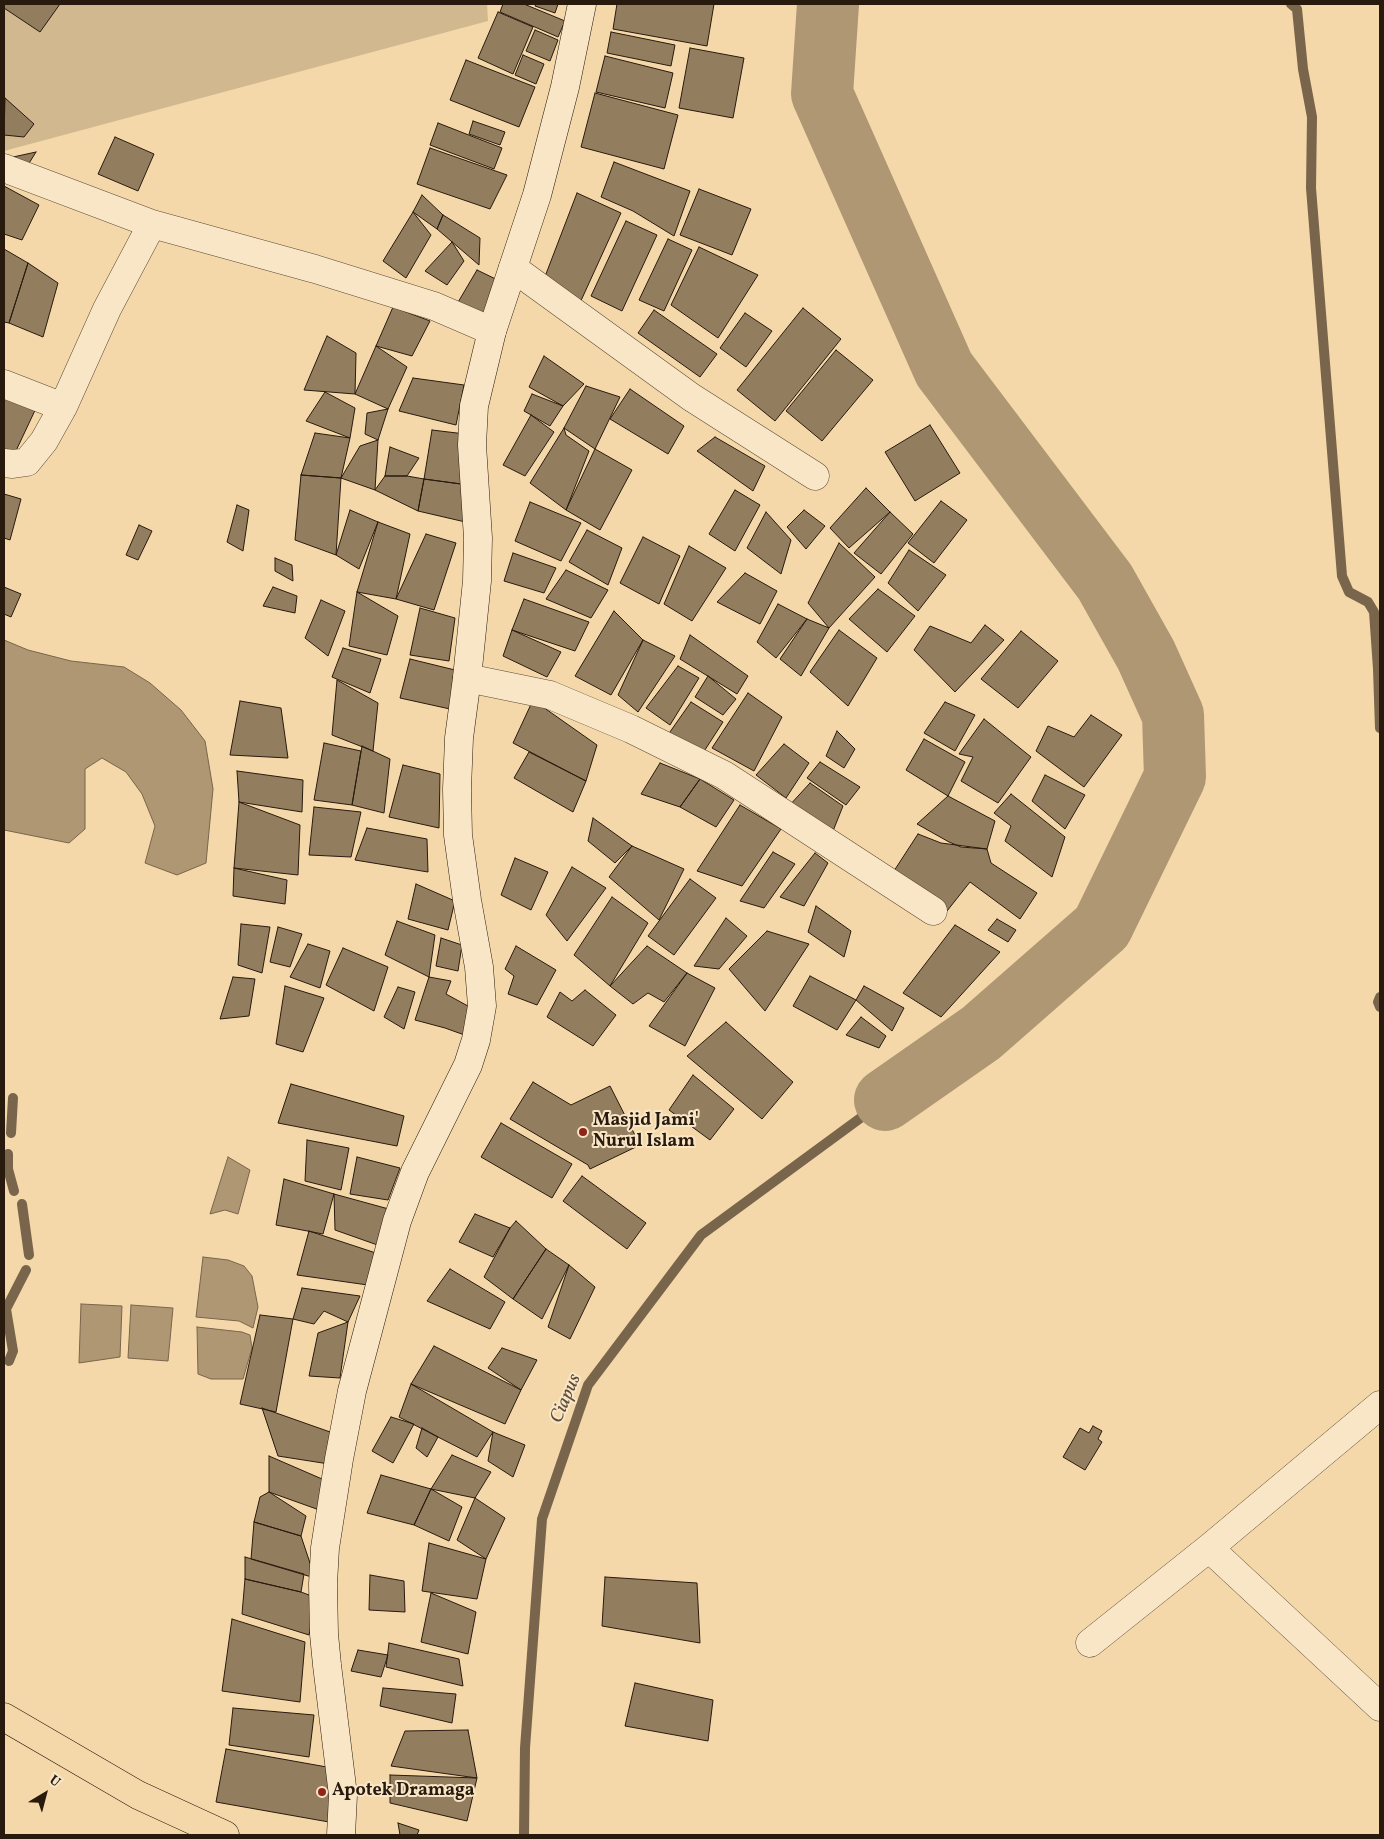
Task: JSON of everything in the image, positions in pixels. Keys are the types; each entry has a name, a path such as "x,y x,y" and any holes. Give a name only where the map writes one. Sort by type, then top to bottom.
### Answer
{"main road":[{"path":"4,1717 138,1795 225,1835"}],"street":[{"path":"341,1835 343,1795 327,1666 323,1584 325,1548 338,1467 352,1391 397,1221 415,1172 468,1064 476,1040 482,1006 479,966 466,900 458,835 459,738 468,678 478,559 472,424 479,382 492,331 537,195 565,88 582,4"},
{"path":"4,168 152,224 333,275 434,306 492,331"},
{"path":"4,463 27,462 44,441 63,408 107,310 152,224"},
{"path":"513,268 692,397 815,476"},
{"path":"4,384 63,408"},
{"path":"468,678 550,695 631,729 715,771 933,912"},
{"path":"1090,1642 1209,1548 1380,1405"},
{"path":"1209,1548 1380,1707"}],"shaded area":[{"path":"4,4 487,4 488,21 4,151"},
{"path":"4,640 28,650 71,661 124,667 150,683 181,710 205,741 213,789 206,863 177,875 145,863 155,826 142,794 126,772 102,758 85,769 85,829 69,843 4,830"},
{"path":"228,1157 250,1170 238,1214 225,1210 210,1214"},
{"path":"203,1257 228,1260 244,1266 252,1276 258,1307 253,1328 239,1321 196,1317"},
{"path":"81,1304 122,1306 120,1357 79,1363"},
{"path":"131,1305 173,1308 168,1361 128,1358"},
{"path":"197,1327 242,1332 250,1335 252,1348 243,1379 211,1379 198,1374"}],"building":[{"path":"4,4 60,4 40,32 4,8"},
{"path":"503,4 524,4 565,21 558,37 500,12"},
{"path":"536,4 558,4 555,13 535,6"},
{"path":"617,4 714,4 707,46 613,29"},
{"path":"498,12 533,27 513,74 478,58"},
{"path":"535,30 558,40 550,61 526,51"},
{"path":"611,32 675,45 671,66 607,53"},
{"path":"690,48 744,58 733,118 679,108"},
{"path":"523,55 544,64 536,84 515,75"},
{"path":"605,56 673,73 665,108 596,92"},
{"path":"466,60 535,87 519,127 450,100"},
{"path":"595,93 678,115 664,169 581,147"},
{"path":"5,98 34,124 24,137 4,135"},
{"path":"473,121 505,132 500,145 469,134"},
{"path":"438,123 502,148 494,169 430,145"},
{"path":"115,137 154,154 138,191 98,174"},
{"path":"430,148 507,175 490,209 417,184"},
{"path":"36,152 23,173 4,159"},
{"path":"614,162 690,191 674,236 633,211 601,197"},
{"path":"4,186 39,205 22,240 4,234"},
{"path":"699,189 751,209 732,255 680,235"},
{"path":"577,193 621,213 579,305 541,287"},
{"path":"422,195 443,215 437,229 413,212"},
{"path":"413,212 431,235 406,278 383,261"},
{"path":"443,215 480,238 479,265 437,229"},
{"path":"626,221 657,235 622,311 591,296"},
{"path":"668,239 692,250 664,311 639,300"},
{"path":"452,242 464,261 447,285 425,271"},
{"path":"699,247 758,275 718,338 671,305"},
{"path":"4,249 28,263 9,323 4,322"},
{"path":"28,263 58,283 43,337 9,323"},
{"path":"477,270 506,284 486,320 454,309"},
{"path":"393,307 430,321 412,356 376,346"},
{"path":"803,308 841,339 775,421 737,390"},
{"path":"654,310 717,354 700,377 638,333"},
{"path":"745,313 772,331 746,367 720,348"},
{"path":"327,336 356,353 355,394 304,390"},
{"path":"376,346 407,367 388,409 355,394"},
{"path":"836,350 873,380 822,441 786,411"},
{"path":"544,356 584,384 563,406 529,387"},
{"path":"413,378 464,385 456,425 399,411"},
{"path":"586,386 620,397 595,449 564,428"},
{"path":"4,387 38,404 14,455 4,450"},
{"path":"630,389 684,426 668,454 610,419"},
{"path":"325,392 355,408 350,438 306,421"},
{"path":"532,394 563,406 550,426 524,411"},
{"path":"388,409 378,440 365,434 367,413"},
{"path":"531,415 554,432 525,476 503,465"},
{"path":"930,425 960,473 915,501 885,452"},
{"path":"564,428 566,435 589,451 566,510 530,483"},
{"path":"432,430 465,434 461,484 424,479"},
{"path":"315,433 350,438 341,478 301,475"},
{"path":"715,437 765,466 753,491 697,451"},
{"path":"378,440 375,490 341,478 360,446"},
{"path":"390,447 419,458 407,476 385,476"},
{"path":"595,449 632,470 600,530 566,510"},
{"path":"301,475 341,478 336,555 295,540"},
{"path":"385,476 407,476 424,479 418,511 375,490"},
{"path":"424,479 461,484 474,524 418,511"},
{"path":"866,488 890,512 849,548 830,528"},
{"path":"735,490 760,505 735,551 709,534"},
{"path":"4,494 21,499 10,540 4,538"},
{"path":"941,501 967,520 934,563 908,543"},
{"path":"530,502 581,523 561,561 515,541"},
{"path":"237,505 249,510 243,551 227,542"},
{"path":"350,510 378,522 359,569 336,555"},
{"path":"804,510 825,526 806,549 787,527"},
{"path":"766,512 791,540 781,574 747,548"},
{"path":"890,512 913,534 881,574 854,553"},
{"path":"378,522 410,534 396,599 357,592"},
{"path":"139,525 152,531 138,560 126,555"},
{"path":"587,530 622,548 608,585 569,562"},
{"path":"426,534 456,543 434,610 396,599"},
{"path":"643,537 680,556 659,604 620,583"},
{"path":"839,543 875,577 829,628 808,603"},
{"path":"689,546 726,568 692,621 664,604"},
{"path":"909,550 946,575 918,611 888,583"},
{"path":"513,553 556,568 544,593 504,581"},
{"path":"275,558 292,565 293,581 275,571"},
{"path":"566,570 608,590 591,618 546,599"},
{"path":"745,573 777,591 760,624 717,602"},
{"path":"4,587 21,594 11,617 4,614"},
{"path":"273,587 297,596 295,613 263,606"},
{"path":"878,589 915,616 887,652 849,619"},
{"path":"357,592 398,616 387,655 349,646"},
{"path":"524,599 589,622 575,651 512,630"},
{"path":"321,600 345,611 328,656 305,638"},
{"path":"778,604 807,619 776,658 757,642"},
{"path":"420,608 455,618 449,661 410,655"},
{"path":"614,611 643,640 611,695 575,676"},
{"path":"807,619 829,628 801,676 780,659"},
{"path":"985,625 1004,640 955,692 914,650 930,626 971,643"},
{"path":"512,630 561,652 547,677 503,656"},
{"path":"839,630 877,658 848,706 810,672"},
{"path":"1021,631 1058,661 1018,708 981,679"},
{"path":"690,635 748,676 737,694 680,659"},
{"path":"643,640 675,656 638,712 618,695"},
{"path":"343,648 381,659 370,693 332,677"},
{"path":"410,659 459,671 450,709 400,698"},
{"path":"678,666 699,678 670,725 646,708"},
{"path":"708,676 736,699 723,715 695,697"},
{"path":"337,680 378,703 373,751 332,735"},
{"path":"748,693 782,717 754,771 712,748"},
{"path":"533,700 597,745 586,781 513,743"},
{"path":"240,701 281,708 288,758 230,755"},
{"path":"691,702 723,722 701,756 665,739"},
{"path":"945,702 975,715 955,751 924,733"},
{"path":"1091,715 1122,735 1084,787 1036,751 1048,726 1074,737"},
{"path":"984,719 1031,757 998,803 961,781 973,757 959,754"},
{"path":"837,731 855,749 844,768 826,756"},
{"path":"924,739 965,762 948,796 906,770"},
{"path":"324,743 361,751 352,805 314,800"},
{"path":"784,744 809,763 786,798 756,775"},
{"path":"362,746 390,759 384,813 352,805"},
{"path":"529,752 586,781 573,812 514,778"},
{"path":"820,762 860,787 846,805 807,778"},
{"path":"660,763 700,779 680,807 641,794"},
{"path":"403,765 440,774 439,828 389,817"},
{"path":"237,771 303,780 302,812 239,802"},
{"path":"1045,775 1085,795 1065,829 1032,801"},
{"path":"700,779 734,800 716,827 680,807"},
{"path":"810,783 843,806 831,836 788,807"},
{"path":"1011,794 1065,837 1052,877 1005,841 1011,826 994,813"},
{"path":"948,796 995,821 987,849 961,847 917,824"},
{"path":"239,802 300,825 298,875 234,868"},
{"path":"740,805 781,829 742,886 697,871"},
{"path":"314,807 361,812 351,857 309,855"},
{"path":"593,818 632,846 615,863 588,841"},
{"path":"367,828 427,839 428,872 355,860"},
{"path":"918,834 941,843 987,849 991,863 1037,893 1020,919 970,882 947,911 892,874"},
{"path":"632,846 684,869 659,920 609,877"},
{"path":"773,852 795,864 764,908 740,901"},
{"path":"815,853 828,863 804,906 780,897"},
{"path":"515,858 548,872 531,910 501,895"},
{"path":"572,867 606,888 567,941 546,915"},
{"path":"234,868 287,880 285,904 233,896"},
{"path":"690,879 716,898 674,955 648,936"},
{"path":"416,884 455,901 448,930 408,919"},
{"path":"612,897 648,923 610,986 574,955"},
{"path":"816,906 851,931 844,957 808,932"},
{"path":"726,918 747,936 719,969 694,966"},
{"path":"997,919 1016,930 1008,942 988,930"},
{"path":"397,921 435,935 429,977 385,955"},
{"path":"241,924 270,927 262,973 238,965"},
{"path":"955,925 1000,952 941,1017 903,993"},
{"path":"278,927 302,934 290,967 270,962"},
{"path":"767,931 809,944 765,1011 729,969"},
{"path":"441,938 462,945 458,971 436,966"},
{"path":"308,944 330,951 320,988 290,977"},
{"path":"516,946 556,970 537,1005 508,994 514,976 505,969"},
{"path":"647,946 687,973 664,1002 648,993 633,1004 610,986"},
{"path":"343,948 388,967 374,1011 326,985"},
{"path":"687,973 715,988 685,1046 649,1026"},
{"path":"810,976 856,1000 837,1030 793,1006"},
{"path":"233,977 255,979 249,1016 220,1019"},
{"path":"429,977 451,981 446,994 477,1011 470,1037 415,1020"},
{"path":"285,986 324,998 303,1052 276,1044"},
{"path":"864,986 904,1008 892,1031 856,1000"},
{"path":"398,987 415,992 404,1029 384,1017"},
{"path":"585,990 616,1015 593,1046 547,1017 560,992 572,1001"},
{"path":"861,1017 886,1036 879,1048 846,1035"},
{"path":"726,1022 793,1082 762,1119 687,1056"},
{"path":"693,1075 734,1109 710,1140 669,1110"},
{"name":"Masjid Jami' Nurul Islam","path":"533,1082 571,1105 610,1086 640,1145 590,1169 588,1165 510,1119"},
{"path":"291,1084 404,1116 397,1146 278,1123"},
{"path":"501,1123 572,1164 552,1198 481,1157"},
{"path":"307,1140 349,1148 341,1190 305,1181"},
{"path":"357,1157 400,1168 388,1200 350,1194"},
{"path":"582,1176 646,1223 627,1249 563,1201"},
{"path":"284,1179 334,1194 323,1234 276,1225"},
{"path":"334,1194 396,1211 386,1248 335,1230"},
{"path":"475,1214 510,1228 493,1257 459,1242"},
{"path":"516,1221 546,1249 513,1299 484,1277 510,1228"},
{"path":"309,1231 382,1255 375,1286 297,1275"},
{"path":"546,1249 569,1265 542,1319 513,1299"},
{"path":"569,1265 595,1287 570,1339 548,1327"},
{"path":"450,1269 505,1302 490,1329 427,1301"},
{"path":"302,1288 360,1296 348,1322 324,1311 314,1324 293,1319"},
{"path":"260,1315 293,1319 276,1412 240,1404"},
{"path":"348,1322 340,1378 309,1376 318,1333"},
{"path":"434,1346 521,1390 505,1424 411,1384"},
{"path":"502,1348 537,1360 521,1390 488,1368"},
{"path":"411,1384 493,1432 477,1457 399,1417"},
{"path":"262,1408 333,1433 329,1464 278,1456"},
{"path":"391,1417 414,1424 393,1463 372,1451"},
{"path":"1093,1426 1102,1431 1098,1439 1102,1442 1085,1470 1063,1457 1080,1428 1089,1433"},
{"path":"422,1428 438,1437 427,1457 416,1448"},
{"path":"493,1432 525,1445 513,1477 488,1461"},
{"path":"452,1455 491,1472 475,1498 431,1489"},
{"path":"269,1456 329,1482 325,1512 269,1492"},
{"path":"381,1475 431,1489 414,1525 367,1513"},
{"path":"431,1489 462,1507 449,1541 414,1525"},
{"path":"269,1492 306,1516 301,1536 254,1522 260,1497"},
{"path":"475,1498 505,1518 486,1559 457,1540"},
{"path":"254,1522 301,1536 315,1578 251,1559"},
{"path":"429,1543 486,1559 477,1599 422,1591"},
{"path":"245,1557 304,1574 301,1592 245,1579"},
{"path":"370,1575 404,1581 405,1612 369,1610"},
{"path":"605,1577 697,1583 700,1643 602,1626"},
{"path":"245,1579 301,1592 317,1598 309,1635 242,1614"},
{"path":"431,1593 476,1612 468,1654 421,1642"},
{"path":"232,1619 305,1642 300,1702 222,1691"},
{"path":"389,1643 459,1659 463,1686 386,1667"},
{"path":"358,1650 388,1655 381,1677 351,1671"},
{"path":"635,1683 713,1700 708,1741 625,1726"},
{"path":"383,1688 456,1694 452,1723 380,1706"},
{"path":"233,1708 314,1715 309,1757 229,1745"},
{"path":"468,1730 477,1778 391,1766 405,1731"},
{"path":"226,1749 338,1769 329,1822 216,1802"},
{"path":"390,1775 477,1778 467,1821 390,1803"},
{"path":"398,1823 419,1830 417,1835 400,1835"}],"waterway":[{"path":"828,4 822,94 944,369 1105,582 1146,655 1173,715 1175,777 1102,927 981,1033 885,1100"},
{"path":"1291,4 1297,9 1303,69 1312,117 1311,188 1342,576 1349,592 1368,602 1374,612 1380,728"},
{"path":"1380,997 1378,1002 1380,1007"},
{"path":"11,1133 13,1098"},
{"name":"Ciapus","path":"524,1835 525,1748 542,1519 588,1385 701,1235 885,1100"},
{"path":"8,1154 8,1169 14,1191"},
{"path":"22,1204 29,1255"},
{"path":"9,1361 13,1351 6,1309 26,1270"}],"place":[{"name":"Masjid Jami' Nurul Islam","path":"583,1132"},
{"name":"Apotek Dramaga","path":"322,1792"}]}
